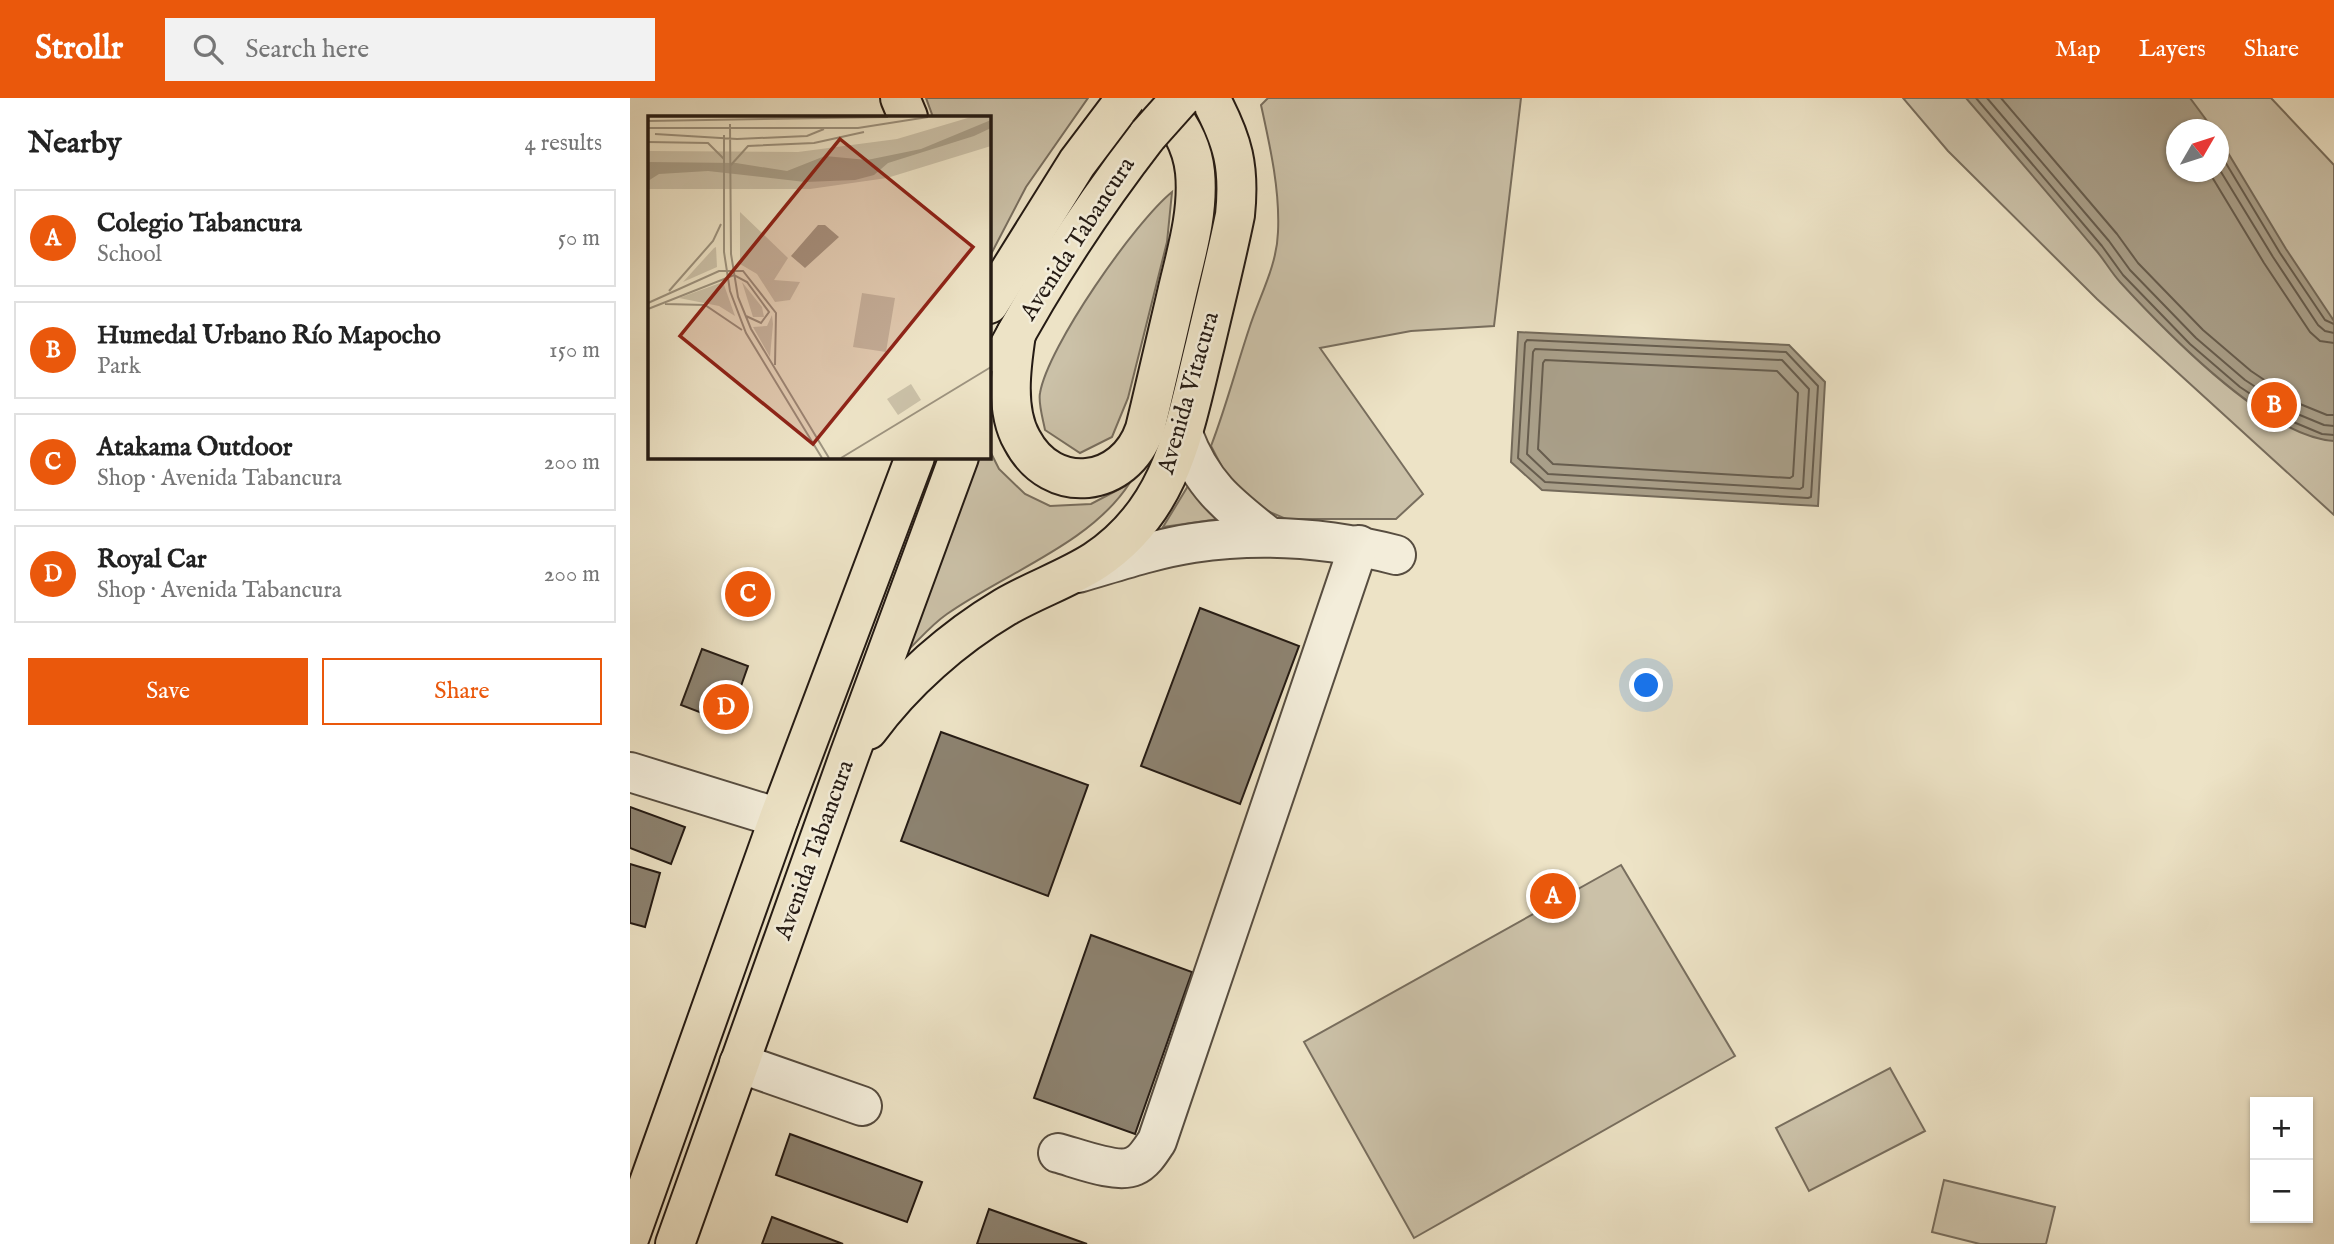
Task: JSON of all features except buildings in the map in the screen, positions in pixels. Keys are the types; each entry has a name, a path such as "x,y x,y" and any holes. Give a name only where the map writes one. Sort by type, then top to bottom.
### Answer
{"main road":[{"path":"901,98 908,116"},
{"path":"1016,334 1011,375 1014,415 1016,428 1030,453 1054,472 1081,479 1102,476 1121,466 1140,443 1145,429 1194,214 1195,172 1192,155 1175,118 1157,98"},
{"name":"Avenida Tabancura","path":"990,386 1016,334 1078,230 1148,135 1181,98"},
{"name":"Avenida Vitacura","path":"849,756 891,702 939,655 1004,608 1094,561 1118,543 1139,521 1167,480 1183,434 1231,236 1237,194 1233,150 1223,122 1210,98"},
{"name":"Avenida Tabancura","path":"990,302 1057,193 1121,103"},
{"path":"898,501 909,458"},
{"name":"Avenida Tabancura","path":"630,1236 779,818 915,458"},
{"name":"Avenida Tabancura","path":"675,1244 959,458"}],"street":[{"path":"1183,434 1192,459 1203,477 1241,515 1269,537"},
{"path":"1068,575 1194,543 1269,537 1359,545 1396,555"},
{"path":"1058,1153 1118,1169 1134,1166 1157,1141 1359,545"},
{"path":"630,772 779,818"},
{"path":"739,1063 862,1106"}],"shaded area":[{"path":"926,98 1088,98 1026,187 990,256 990,116 933,116"},
{"path":"1268,98 1521,98 1494,326 1411,331 1320,348 1423,494 1396,519 1286,519 1256,506 1232,486 1211,446 1277,245 1276,184 1261,105"},
{"path":"1903,98 2271,98 2334,165 2334,515 2097,299 1948,151"},
{"path":"1172,192 1167,242 1128,398 1112,437 1080,453 1045,430 1040,393 1046,372 1076,317 1116,256 1156,207"},
{"path":"990,451 999,469 1025,494 1050,506 1091,504 1129,484 1112,505 1070,541 947,614 904,654 954,528 976,458 990,458"},
{"path":"1191,481 1219,519 1163,527"},
{"path":"1621,865 1735,1056 1414,1238 1304,1042"},
{"path":"1890,1068 1925,1131 1809,1191 1776,1128"},
{"path":"1944,1180 2055,1207 2046,1244 1980,1244 1932,1232"}],"water":[{"path":"1966,98 2190,98 2206,119 2166,119 2166,182 2229,182 2229,155 2286,249 2334,321 2334,441 2307,435 2279,421 2219,378 2163,327 2120,282 2098,252"},
{"path":"1518,332 1789,345 1825,382 1818,506 1542,490 1511,462"}],"place":[{"name":"Humedal Urbano Río Mapocho","path":"2274,405"},
{"name":"Atakama Outdoor","path":"748,594"},
{"name":"Royal Car","path":"726,707"},
{"name":"Colegio Tabancura","path":"1553,896"}]}
